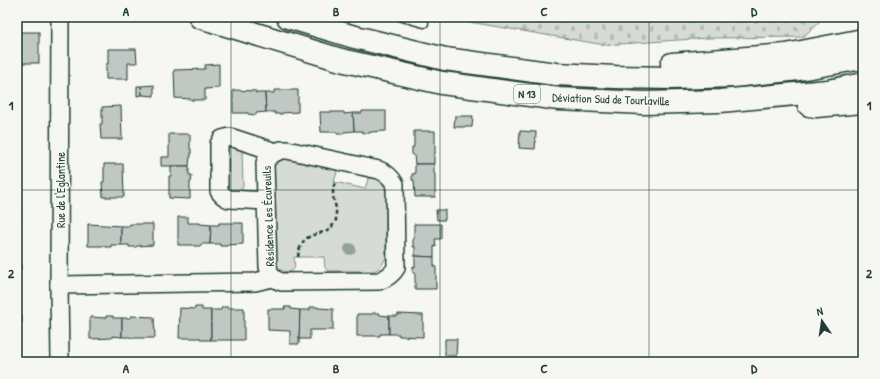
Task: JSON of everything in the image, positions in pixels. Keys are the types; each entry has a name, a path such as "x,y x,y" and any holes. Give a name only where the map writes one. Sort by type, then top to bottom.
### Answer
{"highway":[{"name":"Déviation Sud de Tourlaville","path":"200,17 342,60 442,83 559,99 644,103 720,101 828,91 863,84"},
{"name":"Déviation Sud de Tourlaville","path":"288,17 351,36 445,59 556,74 672,78 733,76 799,69 863,58"},
{"path":"615,77 671,64 786,55 863,40"},
{"path":"720,101 816,106 863,102"}],"street":[{"name":"Rue de l'Eglantine","path":"60,17 60,362"},
{"path":"266,201 229,199 220,194 219,144 222,139 230,137 276,152"},
{"name":"Résidence Les Écureuils","path":"287,150 379,170 388,175 395,184 396,268 394,273 379,281 282,282 272,278 268,267 265,163 268,156 276,152 287,150"},
{"path":"59,285 255,282 272,278"}],"lane":[{"path":"402,17 424,23"}],"path":[{"path":"298,257 302,243 308,237 330,230 336,220 336,208 333,197 335,182"},
{"path":"169,362 221,359 245,362"}],"green space":[{"path":"412,17 824,17 803,37 708,38 605,45 475,23"},
{"path":"226,144 242,149 242,188 229,190 225,188"},
{"path":"287,158 335,169 337,172 334,182 365,189 369,178 381,181 386,193 386,257 379,268 373,271 328,271 325,267 324,257 294,257 294,268 289,272 275,267 273,169 278,162"}],"building":[{"path":"17,32 39,32 39,63 17,63"},
{"path":"108,49 136,49 137,63 128,63 128,79 106,79"},
{"path":"219,64 219,88 205,89 205,100 175,98 174,70 205,69 205,65"},
{"path":"154,85 154,96 142,95 141,86"},
{"path":"137,86 141,86 142,95 137,96"},
{"path":"233,90 265,93 266,112 256,113 256,115 248,113 233,113"},
{"path":"274,90 298,90 298,112 275,114 275,112 266,112 265,93 274,93"},
{"path":"121,106 122,139 101,139 100,124 102,124 102,107"},
{"path":"362,111 386,111 386,131 363,133 362,131 354,131 353,113 362,113"},
{"path":"320,112 344,112 344,114 353,113 354,131 344,132 343,134 337,134 337,132 321,132"},
{"path":"455,116 473,116 472,127 454,127"},
{"path":"414,131 435,131 434,164 415,164 414,155 412,155 412,147 414,147"},
{"path":"520,131 536,132 535,149 519,148"},
{"path":"169,134 190,134 191,157 189,166 161,166 161,157 169,157"},
{"path":"104,164 123,164 124,197 103,197 102,182 104,182"},
{"path":"415,164 434,164 435,197 415,197 414,180 412,180 412,174 415,174"},
{"path":"171,166 189,166 189,175 192,175 190,182 190,199 169,198 169,176 171,176"},
{"path":"17,210 21,210 21,219 17,219"},
{"path":"436,210 445,210 445,220 437,220"},
{"path":"178,217 188,217 188,223 211,225 210,244 201,244 201,246 178,245"},
{"path":"219,223 243,223 243,244 220,246 220,244 210,244 211,225 219,225"},
{"path":"88,224 121,226 121,245 111,245 111,247 88,246"},
{"path":"130,224 153,224 153,245 129,247 129,245 121,245 121,226 129,226"},
{"path":"414,224 441,224 441,239 435,239 436,247 434,246 434,257 415,256 415,246 413,247"},
{"path":"17,226 18,262 21,262 21,270 17,270"},
{"path":"415,256 434,257 434,266 436,266 436,289 415,289 415,273 413,273 413,266 415,267"},
{"path":"17,270 18,315 22,315 22,323 18,323 18,362 17,362"},
{"path":"195,307 202,307 202,310 211,310 211,340 201,340 201,338 179,338 180,308 195,309"},
{"path":"222,307 244,308 244,340 211,340 211,310 221,310"},
{"path":"284,307 291,307 291,309 300,310 299,344 290,344 290,331 268,330 268,309 285,309"},
{"path":"310,307 333,309 333,330 310,330 310,339 299,339 300,310 310,310"},
{"path":"373,313 389,316 389,334 380,334 380,336 357,336 357,314"},
{"path":"398,314 423,315 423,337 389,334 389,316 398,316"},
{"path":"106,316 122,318 122,337 112,336 112,338 90,339 90,317 106,318"},
{"path":"131,316 154,317 155,338 122,337 122,318 131,318"},
{"path":"445,339 457,339 456,356 445,356"}]}
